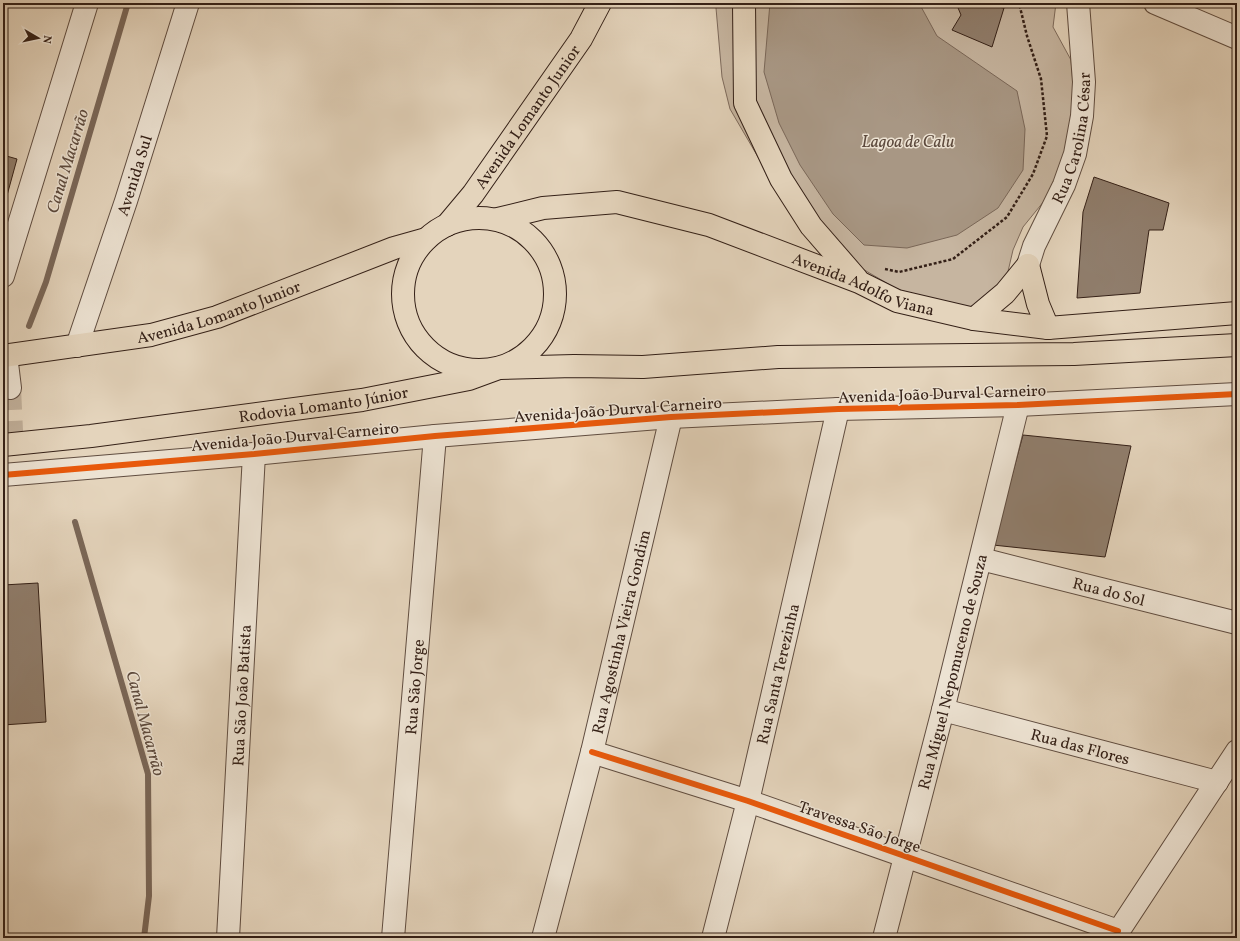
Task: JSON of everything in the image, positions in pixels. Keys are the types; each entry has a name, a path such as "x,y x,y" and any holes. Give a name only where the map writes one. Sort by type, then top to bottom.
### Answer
{"main road":[{"name":"Avenida Lomanto Junior","path":"447,224 473,194 581,39 600,3"},
{"path":"744,3 745,103 781,179 811,226 859,282"},
{"name":"Avenida Adolfo Viana","path":"498,219 543,208 617,202 709,226 859,282 897,301 974,319 1048,328 1237,313"},
{"path":"472,218 498,219 522,230 541,248 552,271 556,297 550,321 538,342 520,358 498,368 475,370 451,365 431,352 415,334 406,312 404,286 411,261 426,239 447,224 472,218"},
{"name":"Avenida Lomanto Junior","path":"5,356 150,335 218,317 387,251 426,239"},
{"path":"974,319 1005,293 1028,265"},
{"path":"1028,265 1038,304 1048,328"},
{"name":"Rodovia Lomanto Júnior","path":"8,448 362,400 469,379 498,368 574,366 643,367 778,357 1074,354 1237,345"}],"street":[{"path":"3,276 87,3"},
{"name":"Avenida Sul","path":"77,346 126,201 188,3"},
{"name":"Rua Carolina César","path":"1028,265 1034,246 1064,185 1075,154 1082,116 1084,82 1078,3"},
{"path":"1155,3 1237,38"},
{"path":"5,356 10,388"},
{"name":"Avenida João Durval Carneiro","path":"9,475 254,454 435,436 671,417 838,409 1018,405 1237,394"},
{"name":"Rua Miguel Nepomuceno de Souza","path":"884,938 981,559 1018,405"},
{"name":"Rua Santa Terezinha","path":"713,938 748,801 838,409"},
{"name":"Rua Agostinha Vieira Gondim","path":"543,938 592,752 671,417"},
{"name":"Rua São Jorge","path":"394,938 435,436"},
{"path":"8,448 9,475"},
{"name":"Rua São João Batista","path":"228,938 254,454"},
{"name":"Rua do Sol","path":"981,559 1237,623"},
{"name":"Rua das Flores","path":"943,710 1217,782"},
{"path":"1116,934 1237,751"},
{"name":"Travessa São Jorge","path":"592,752 748,801 905,856 1116,934"}],"path":[{"path":"879,268 899,272 953,259 1007,217 1033,174 1047,136 1041,79 1027,36 1019,3"}],"shaded area":[{"path":"716,3 1056,3 1053,27 1071,60 1076,119 1053,190 1023,227 1013,250 1006,280 982,303 962,309 942,305 895,288 844,258 772,181 730,109 722,77"}],"water":[{"name":"Lagoa de Calu","path":"770,3 919,3 937,36 1017,91 1025,129 1023,170 998,208 957,235 907,248 864,245 833,214 800,165 779,123 764,72"}],"building":[{"path":"956,3 984,3 984,5 1004,8 992,47 952,30 961,15"},
{"path":"3,155 17,159 3,210"},
{"path":"1094,177 1169,203 1163,230 1149,230 1140,293 1077,298 1083,212"},
{"path":"1023,435 1131,446 1105,557 993,545"},
{"path":"38,583 46,722 3,725 3,585"}],"waterway":[{"name":"Canal Macarrão","path":"29,326 46,282 128,3"},
{"name":"Canal Macarrão","path":"75,522 148,774 149,896 144,938"}],"tunnel":[{"path":"10,388 13,452"}],"cycle path":[{"path":"3,475 254,454 435,436 671,417 838,409 1018,405 1237,394"},
{"path":"592,752 748,801 1118,931"}]}
